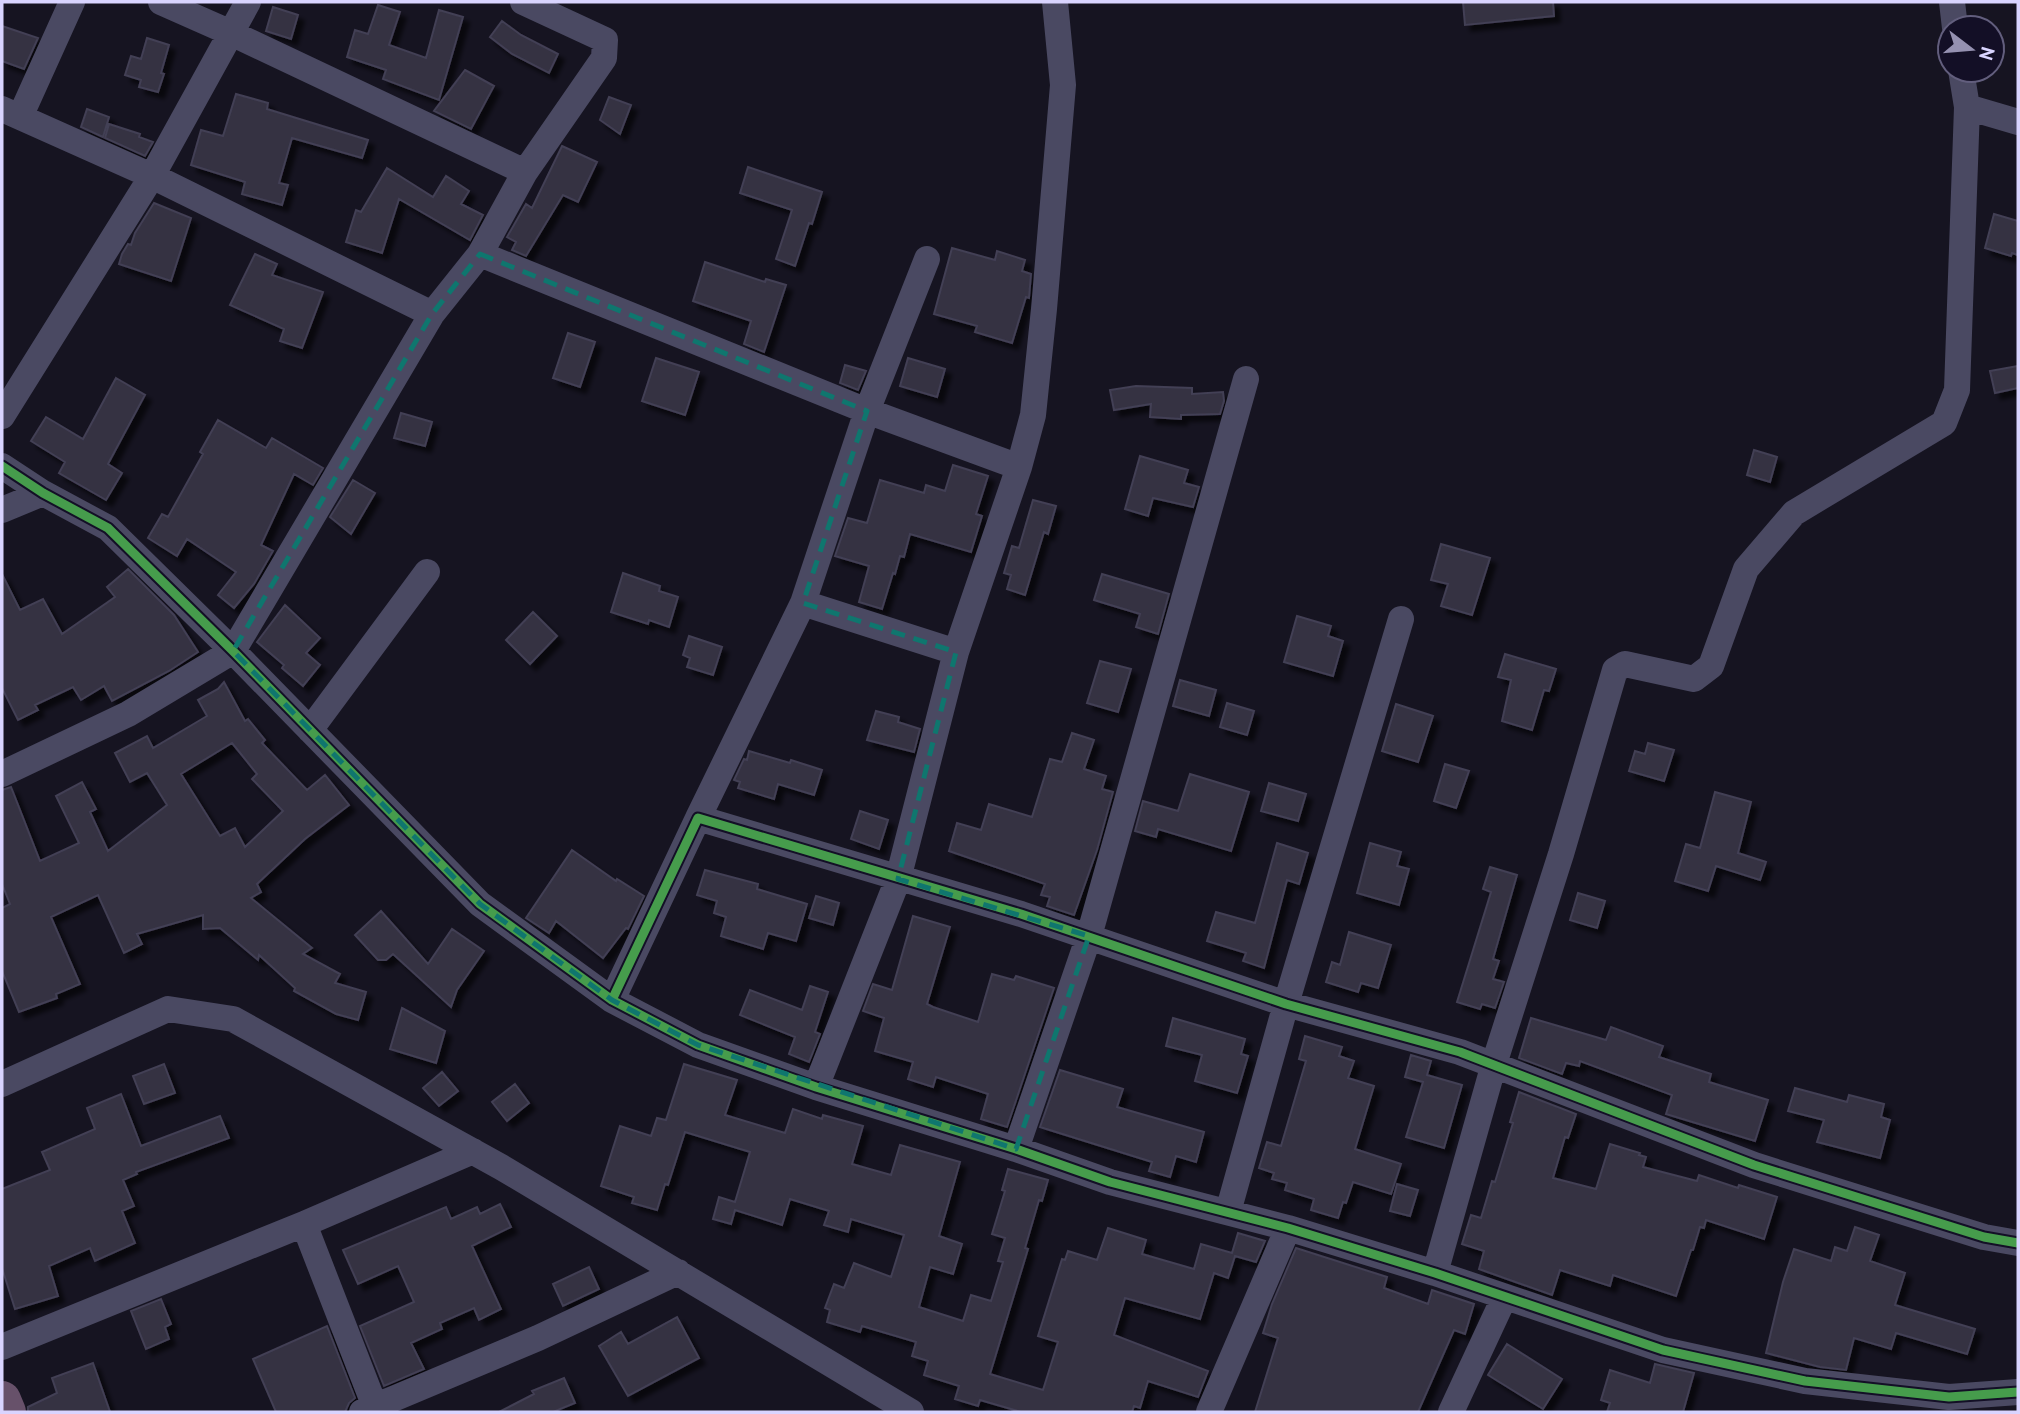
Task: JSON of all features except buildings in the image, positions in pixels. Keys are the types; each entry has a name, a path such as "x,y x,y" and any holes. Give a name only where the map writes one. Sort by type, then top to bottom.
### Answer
{"highway":[{"path":"2,1400 7,1412"}],"street":[{"path":"72,2 11,113 152,176 432,314"},
{"path":"161,2 525,172"},
{"path":"2,415 152,176 248,2"},
{"path":"2,774 128,714 233,651 432,314 480,254 525,172 604,58 605,40 523,2"},
{"path":"816,1087 898,879 956,652 1019,467 1033,415 1063,85 1055,2"},
{"path":"1435,1273 1494,1064 1561,854 1615,670 1625,664 1694,679 1711,666 1746,569 1794,513 1944,423 1957,390 1966,107 1963,84"},
{"path":"1966,107 2018,122"},
{"path":"480,254 867,411 1019,467"},
{"path":"612,1000 803,603 867,411 927,259"},
{"path":"1016,1149 1089,936 1246,379"},
{"path":"2,466 43,493 108,528 233,651 480,904 612,1000 698,1045 816,1087 1016,1149 1110,1182 1288,1228 1435,1273 1663,1350 1805,1381 1949,1397 2018,1391"},
{"path":"2,510 43,493"},
{"path":"310,730 427,572"},
{"path":"803,603 956,652"},
{"path":"1228,1212 1286,1004 1401,619"},
{"path":"698,818 1089,936 1286,1004 1460,1052 1754,1165 1984,1237 2018,1243"},
{"path":"2,1084 168,1009 233,1018 472,1151 678,1272 907,1412"},
{"path":"2,1347 304,1224 472,1151"},
{"path":"304,1224 371,1410 538,1338 678,1272"},
{"path":"1209,1412 1288,1228"},
{"path":"1451,1412 1504,1298"}],"highlighted area":[{"path":"480,254 867,411 803,603 956,652 898,879 1089,936 1016,1149 698,1045 612,1000 480,904 233,651 432,314"}],"cycle path":[{"path":"2,466 43,493 108,528 233,651 480,904 612,1000 698,1045 816,1087 1016,1149 1110,1182 1288,1228 1435,1273 1663,1350 1805,1381 1949,1397 2018,1392"},
{"path":"612,1000 698,818 1021,914 1286,1004 1460,1052 1754,1165 1984,1237 2018,1243"}]}
